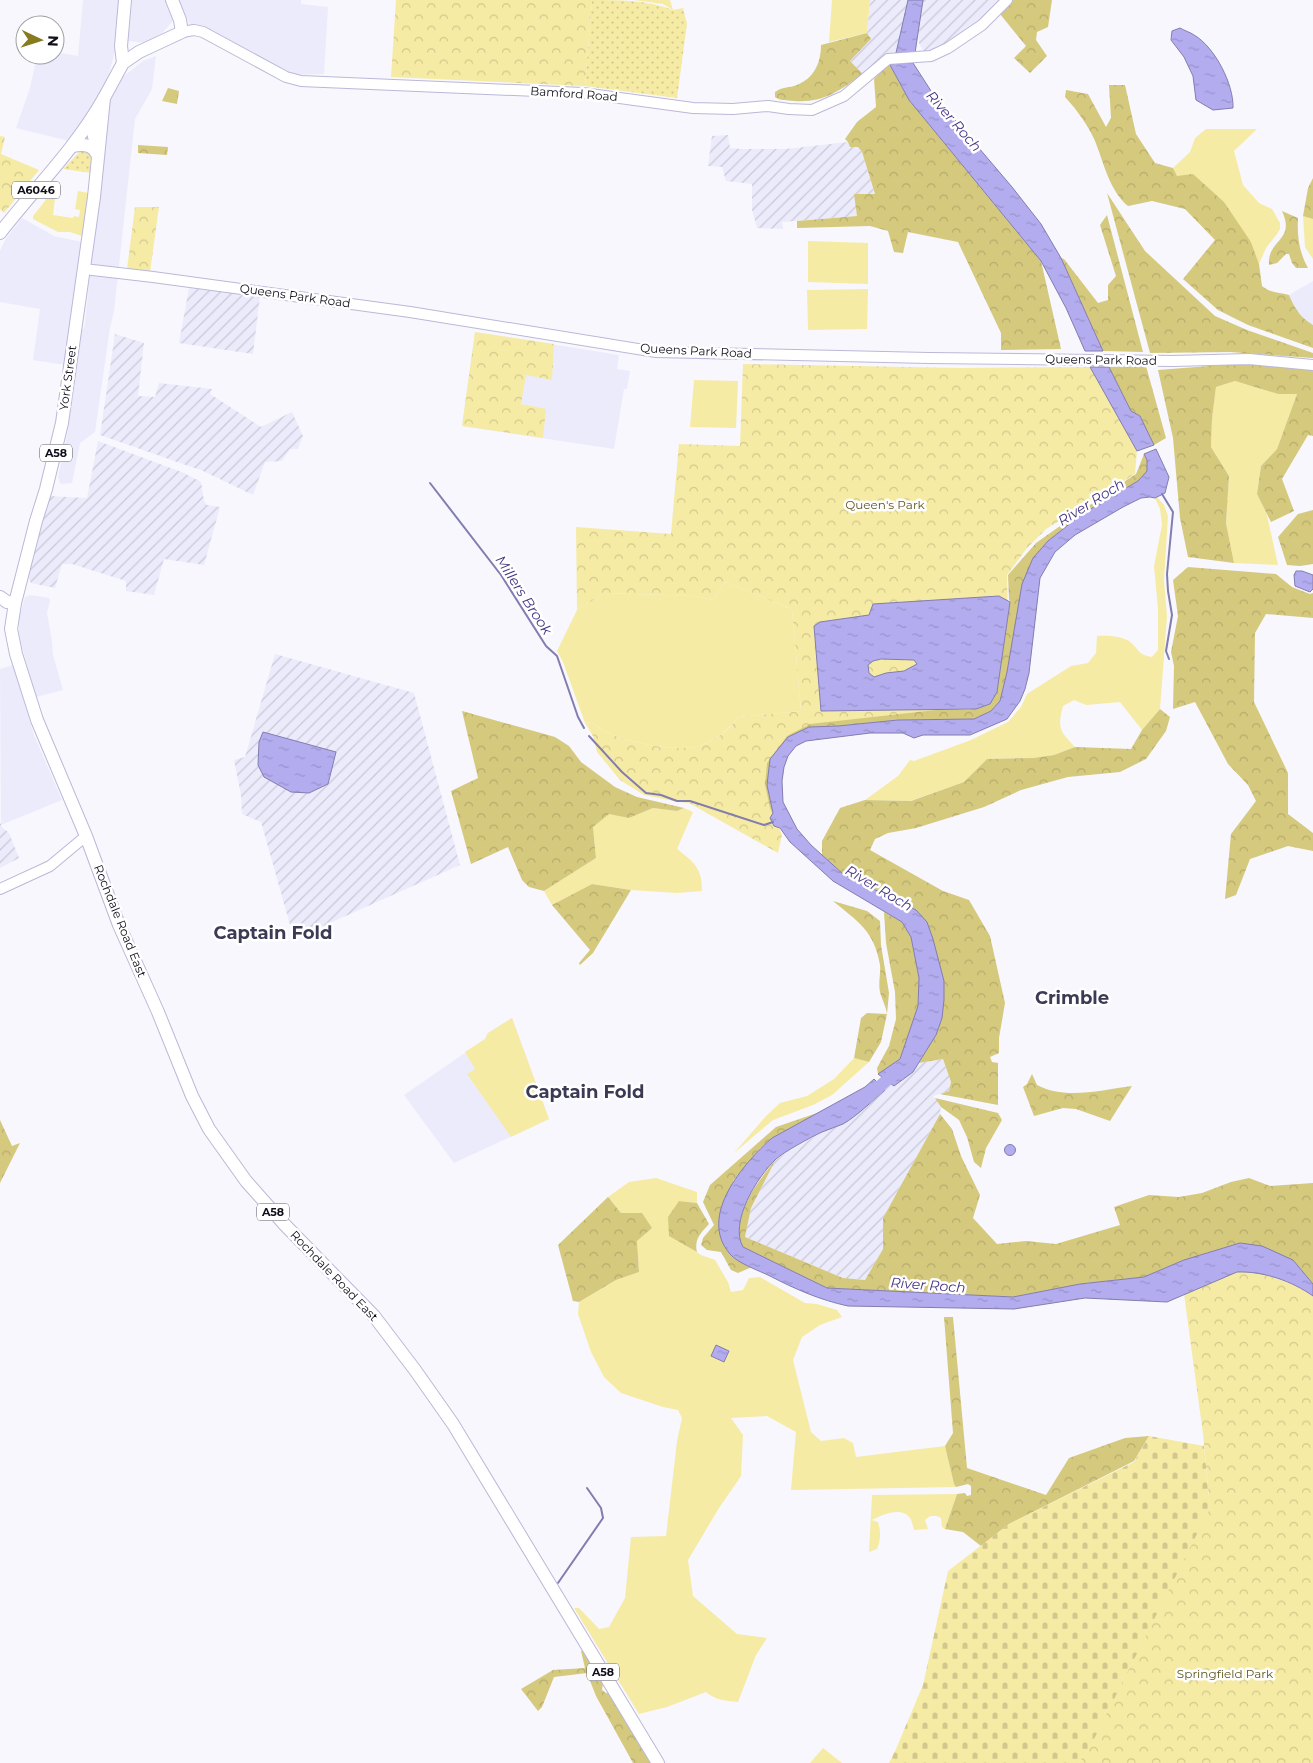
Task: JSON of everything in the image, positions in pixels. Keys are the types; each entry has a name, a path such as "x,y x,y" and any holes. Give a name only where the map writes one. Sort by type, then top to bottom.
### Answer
{"main road":[{"path":"104,98 123,63 121,46 125,0"},
{"path":"172,0 180,20 182,32"},
{"name":"Bamford Road","path":"123,63 139,52 182,32"},
{"name":"A6046","path":"0,233 72,146 90,122 104,98"},
{"name":"York Street","path":"16,654 11,629 15,603 59,441 84,269 104,98"},
{"path":"90,122 98,156"},
{"path":"72,146 89,145 98,156"},
{"path":"0,597 7,602 15,603"},
{"name":"Rochdale Road East","path":"16,654 37,720 86,836 119,925 158,1012 192,1096 209,1129 246,1181 285,1225 374,1316 416,1370 453,1424 658,1763"}],"street":[{"name":"Bamford Road","path":"182,32 194,30 203,32 286,77 301,81 583,92 693,108 733,109 768,106 812,110 844,96 888,59 931,56 963,39 982,25 1007,0"},
{"name":"Queens Park Road","path":"84,269 410,312 656,352 896,358 1173,361 1249,359 1313,365"},
{"path":"0,889 50,866 86,836"}],"shaded area":[{"path":"83,0 120,0 115,51 107,81 95,103 69,141 16,128 30,88 35,65 65,65 65,54 78,56"},
{"path":"132,0 169,0 173,21 162,33 146,43 128,41"},
{"path":"177,0 301,0 301,4 328,7 324,74 292,75 229,40 190,24"},
{"path":"870,0 908,0 896,53 878,61 863,74 850,61 871,39 867,33"},
{"path":"923,0 1003,0 963,39 924,52 919,43 918,27"},
{"path":"156,56 152,89 135,119 114,311 95,432 80,443 72,483 62,484 58,477 68,431 82,330 85,323 107,105 123,77 143,61"},
{"path":"728,135 730,148 740,149 786,149 848,142 858,147 862,152 875,194 857,216 782,222 783,229 757,228 752,210 752,184 726,181 722,167 708,166 712,136"},
{"path":"22,218 54,236 82,242 65,365 33,360 40,309 0,302 0,251 5,240"},
{"path":"1313,281 1313,325 1303,319 1295,310 1289,295"},
{"path":"189,288 260,296 253,354 179,343"},
{"path":"475,332 619,355 617,369 630,371 627,389 624,389 614,449 462,426"},
{"path":"115,334 144,343 138,396 155,397 159,383 212,389 210,394 261,427 292,412 303,436 298,449 290,449 282,461 265,462 253,495 203,471 100,435"},
{"path":"98,441 184,473 201,482 204,501 207,505 220,507 204,565 164,559 154,595 126,591 126,581 72,564 62,564 55,588 31,583 26,573 49,496 87,498"},
{"path":"31,595 49,598 50,600 47,613 53,655 63,690 36,697 19,636 19,617 25,597"},
{"path":"275,654 414,693 460,865 294,939 261,822 242,814 241,795 234,760 245,757"},
{"path":"13,665 34,735 62,800 1,825 0,669"},
{"path":"0,822 2,827 9,833 19,858 0,868"},
{"path":"512,1018 549,1119 454,1163 404,1095 485,1039 488,1033"},
{"path":"943,1059 951,1082 949,1091 933,1096 941,1105 940,1114 883,1218 883,1249 865,1280 843,1278 745,1237 751,1208 776,1159 822,1132 844,1123 903,1075 913,1072 919,1063"}],"green space":[{"path":"396,0 592,0 585,86 391,77"},
{"path":"592,0 644,2 673,10 683,8 687,24 677,98 585,86"},
{"path":"634,0 670,0 673,10 663,4"},
{"path":"832,0 870,0 867,33 829,42"},
{"path":"1013,0 1052,0 1048,27 1037,32 1036,40 1047,56 1030,73 1014,58 1026,46 1000,14"},
{"path":"867,33 871,39 850,61 863,74 839,91 823,98 805,101 781,100 775,97 777,90 801,83 811,75 819,59 821,45"},
{"path":"890,65 909,100 1041,261 1061,349 1001,350 1001,333 958,242 908,232 903,253 894,252 888,231 870,226 797,228 797,221 857,216 854,194 875,194 862,152 858,147 850,147 845,139 857,122 876,107 874,79 884,68"},
{"path":"1109,85 1125,85 1136,134 1155,163 1173,168 1177,176 1193,174 1224,202 1251,242 1259,264 1262,286 1271,291 1289,295 1298,312 1313,325 1313,348 1248,325 1218,310 1183,279 1215,240 1185,209 1152,201 1128,206 1121,200 1104,167 1089,129 1065,97 1066,90 1088,94 1106,127 1111,118"},
{"path":"168,88 179,91 177,104 162,101"},
{"path":"1206,129 1257,129 1234,151 1243,185 1259,203 1272,209 1280,223 1280,229 1266,248 1259,264 1251,242 1177,176 1173,168 1190,152 1195,138"},
{"path":"0,136 5,137 1,154 39,170 4,213 0,209"},
{"path":"138,145 168,147 167,155 138,153"},
{"path":"83,148 92,156 92,173 63,169"},
{"path":"1313,178 1313,219 1303,216 1308,188"},
{"path":"49,185 56,189 53,215 79,217 80,210 75,209 78,191 89,193 82,236 70,232 58,232 33,219 33,216 45,201"},
{"path":"1107,193 1145,251 1215,316 1247,330 1313,353 1313,358 1230,352 1150,353"},
{"path":"135,207 159,207 150,272 127,269"},
{"path":"1282,211 1298,218 1299,244 1308,268 1296,268 1289,254 1286,254 1277,263 1269,265 1272,250 1284,234 1286,228"},
{"path":"1107,215 1143,352 1103,351 1061,258 1064,259 1098,303 1108,300 1108,285 1116,276 1100,225"},
{"path":"1303,216 1313,219 1313,259 1305,247"},
{"path":"808,241 868,243 868,284 808,282"},
{"path":"868,289 867,329 808,330 807,290"},
{"path":"475,332 554,344 552,380 526,375 521,404 546,409 543,438 462,426"},
{"path":"1247,363 1299,367 1313,370 1313,436 1308,435 1282,479 1294,511 1271,522 1257,494 1261,466 1277,449 1297,394 1278,394 1235,381 1216,387 1211,447 1229,476 1226,523 1234,563 1188,557 1180,518 1173,438 1158,370"},
{"name":"Queen's Park","path":"743,364 960,368 1090,367 1137,451 1135,474 1046,529 1027,548 1007,575 1008,618 990,704 810,724 787,736 767,763 765,785 770,808 782,835 778,853 689,803 644,795 620,780 597,752 593,736 585,723 592,722 600,729 628,740 661,747 677,748 702,745 726,730 738,717 801,711 792,609 725,582 713,600 695,596 605,593 577,610 576,527 671,534 679,444 740,446"},
{"path":"1146,366 1166,438 1154,445 1140,416 1131,412 1109,367"},
{"path":"694,380 738,381 736,428 690,427"},
{"path":"1235,381 1278,394 1297,394 1277,449 1261,466 1257,494 1266,511 1278,565 1234,563 1226,523 1229,476 1211,447 1216,387"},
{"path":"1144,454 1147,460 1147,471 1138,481 1082,514 1048,541 1000,701 991,711 974,719 898,720 809,727 788,737 767,785 773,814 770,818 647,783 776,728 902,710 969,710 989,705 997,692 1010,602 1008,575 1036,543 1136,474"},
{"path":"1157,497 1164,505 1168,516 1164,580 1167,617 1160,709 1142,730 1120,702 1086,705 1074,700 1063,706 1060,724 1063,733 1075,747 1054,755 1033,758 987,759 964,782 910,801 865,800 898,776 910,760 914,761 971,740 1008,722 1021,707 1027,694 1071,666 1088,663 1096,653 1097,636 1114,636 1126,639 1141,653 1152,657 1158,650 1158,609 1154,566 1162,525 1160,509 1155,498"},
{"path":"1313,510 1313,564 1287,565 1278,537 1298,514"},
{"path":"1188,567 1276,574 1292,587 1310,594 1313,593 1313,618 1266,614 1255,633 1254,702 1288,773 1288,814 1313,833 1313,851 1288,846 1250,859 1236,895 1225,899 1231,834 1256,801 1248,785 1228,764 1195,702 1173,709 1174,666 1171,652 1178,616 1173,580"},
{"path":"725,582 792,609 801,711 738,717 731,726 717,737 702,745 677,748 661,747 628,740 600,729 592,722 585,723 563,662 557,651 577,610 605,593 695,596 713,600"},
{"path":"1160,709 1170,717 1166,731 1146,759 1120,772 1068,777 1021,790 984,807 916,828 888,833 875,839 870,850 943,891 969,900 990,936 1005,1003 999,1038 999,1053 990,1057 992,1062 998,1063 998,1105 940,1094 949,1091 951,1082 943,1059 919,1063 936,1034 916,910 843,874 822,855 822,841 840,808 865,800 911,801 964,782 987,759 1033,758 1054,755 1075,747 1131,749 1142,730"},
{"path":"462,711 555,737 569,746 581,762 615,787 637,797 684,808 677,811 653,808 629,818 609,814 593,827 596,858 544,891 529,887 522,880 508,847 471,864 451,791 478,778"},
{"path":"653,808 677,811 684,808 693,812 677,849 699,871 702,891 677,893 631,890 592,884 552,905 544,891 596,858 593,827 609,813 629,818"},
{"path":"592,884 631,890 593,953 580,965 579,963 590,950 552,905"},
{"path":"833,901 867,911 880,921 881,945 889,993 887,1014 880,992 880,965 874,943 864,928"},
{"path":"884,912 902,922 911,937 919,978 918,1006 900,1059 878,1074 877,1068 889,1046 896,1019 895,992 886,943"},
{"path":"867,1013 887,1014 881,1042 869,1062 854,1058 861,1018"},
{"path":"512,1018 549,1119 511,1137 467,1074 475,1069 465,1052 485,1039 488,1033"},
{"path":"854,1058 869,1062 832,1095 813,1105 773,1120 734,1153 766,1116 780,1103 807,1096 834,1079"},
{"path":"1032,1074 1037,1085 1059,1092 1083,1093 1132,1086 1110,1121 1076,1109 1063,1108 1034,1116 1023,1087 1027,1084"},
{"path":"935,1098 998,1113 1002,1120 986,1148 981,1168 974,1162 967,1137 959,1120 941,1107"},
{"path":"820,1112 772,1138 733,1181 732,1256 752,1267 738,1273 731,1270 721,1252 707,1250 701,1245 703,1238 714,1225 703,1202 710,1185 776,1127"},
{"path":"940,1114 952,1129 961,1156 980,1195 973,1218 997,1244 1026,1241 1056,1244 1120,1225 1114,1207 1149,1195 1179,1197 1202,1193 1231,1182 1249,1178 1270,1186 1313,1183 1313,1284 1293,1260 1240,1243 1184,1260 1144,1277 1080,1284 1013,1297 827,1288 743,1247 739,1236 742,1212 754,1189 776,1159 751,1208 745,1237 843,1278 865,1280 883,1249 883,1218"},
{"path":"0,1120 12,1146 20,1143 0,1183"},
{"path":"656,1178 697,1192 697,1203 679,1201 688,1246 701,1255 715,1260 728,1282 731,1292 743,1290 749,1278 760,1277 805,1303 817,1304 837,1310 842,1317 820,1325 802,1337 793,1360 811,1432 821,1441 844,1438 853,1443 856,1457 945,1446 956,1487 791,1490 796,1432 767,1416 731,1418 743,1435 741,1476 719,1508 688,1560 693,1596 737,1634 767,1638 756,1655 738,1702 725,1701 706,1692 667,1707 639,1714 574,1608 579,1608 599,1629 609,1627 625,1598 631,1537 666,1536 677,1441 682,1418 678,1410 621,1393 604,1377 591,1352 578,1314 579,1302 616,1280 639,1272 637,1241 651,1228 621,1213 608,1197 629,1182"},
{"path":"608,1197 621,1213 642,1213 652,1228 637,1241 639,1272 616,1280 579,1302 573,1301 558,1245"},
{"path":"679,1201 697,1203 709,1224 697,1240 697,1252 669,1236 668,1217"},
{"name":"Springfield Park","path":"1250,1271 1291,1284 1313,1296 1313,1763 1079,1763 1093,1741 1210,1508 1203,1434 1184,1294 1237,1272"},
{"path":"944,1317 953,1317 967,1468 1046,1495 1069,1458 1125,1438 1149,1436 1134,1461 1009,1524 981,1546 963,1532 945,1529 957,1494 965,1493 967,1496 971,1495 971,1486 968,1484 956,1487 954,1484 945,1446 953,1433"},
{"path":"1149,1436 1204,1446 1210,1508 1139,1660 1093,1742 1079,1763 889,1763 923,1685 948,1571 1009,1524 1134,1462"},
{"path":"957,1494 945,1529 942,1527 941,1518 937,1516 930,1516 925,1520 928,1529 914,1530 910,1518 902,1513 891,1513 872,1520 878,1522 880,1539 877,1549 869,1552 872,1495"},
{"path":"583,1650 603,1683 602,1690 609,1693 653,1763 633,1763 596,1696 587,1673 554,1677 542,1707 538,1711 521,1689 553,1670 585,1668 581,1651"},
{"path":"823,1748 842,1763 810,1763"}],"water":[{"path":"908,0 923,0 915,53 896,53"},
{"path":"1180,28 1202,41 1216,57 1227,78 1233,108 1213,110 1196,100 1193,76 1184,57 1171,40 1172,31"},
{"path":"913,63 933,94 1041,224 1061,258 1103,351 1085,351 1066,308 1041,261 909,100 890,65"},
{"path":"1090,367 1109,367 1131,411 1140,416 1154,445 1137,451"},
{"path":"1156,449 1169,477 1165,493 1155,498 1141,498 1075,535 1055,552 1040,578 1029,673 1020,701 1007,719 970,735 923,735 914,738 903,733 870,733 806,741 796,746 788,756 782,781 783,802 797,829 811,845 843,874 916,910 927,922 933,939 944,981 942,1018 936,1035 913,1072 894,1086 878,1074 900,1059 918,1006 919,978 911,937 902,922 833,881 790,842 780,828 774,826 770,818 773,813 767,785 770,759 788,737 809,727 898,720 974,719 991,711 1000,701 1007,672 1022,584 1033,558 1048,541 1082,514 1138,481 1147,471 1147,460 1144,454"},
{"path":"1296,571 1313,575 1313,589 1310,592 1295,586 1294,575"},
{"path":"999,596 1010,602 997,692 990,704 976,709 821,711 814,626 820,622 869,615 873,604","holes":["881,659 914,660 917,664 904,671 886,673 874,677 869,673 868,665 873,661"]},
{"path":"263,732 336,752 328,784 309,793 291,792 264,777 258,765 259,742"},
{"path":"874,1079 885,1090 859,1113 843,1124 822,1132 791,1149 776,1159 761,1177 747,1200 742,1213 740,1237 743,1247 827,1288 1013,1297 1080,1284 1144,1277 1184,1260 1240,1243 1262,1246 1293,1260 1313,1284 1313,1296 1277,1278 1257,1273 1237,1272 1167,1302 1085,1298 1014,1309 848,1306 798,1290 738,1261 730,1254 721,1239 719,1223 721,1207 728,1191 749,1161 772,1138 865,1087"},
{"path":"1010,1144 1016,1150 1010,1156 1004,1150"},
{"path":"716,1345 729,1351 724,1362 711,1356"}],"waterway":[{"name":"Millers Brook","path":"430,483 501,575 546,646 557,656 578,717 584,728"},
{"path":"1162,494 1173,512 1167,574 1172,615 1166,651 1169,659"},
{"name":"Millers Brook","path":"589,736 622,772 646,793 661,795 677,801 690,801 764,825 773,822"},
{"name":"River Roch","path":"868,1097 898,1070"},
{"path":"558,1583 603,1518 601,1508 587,1488"}],"district":[{"name":"Captain Fold","path":"273,933"},
{"name":"Crimble","path":"1072,998"},
{"name":"Captain Fold","path":"585,1092"}]}
